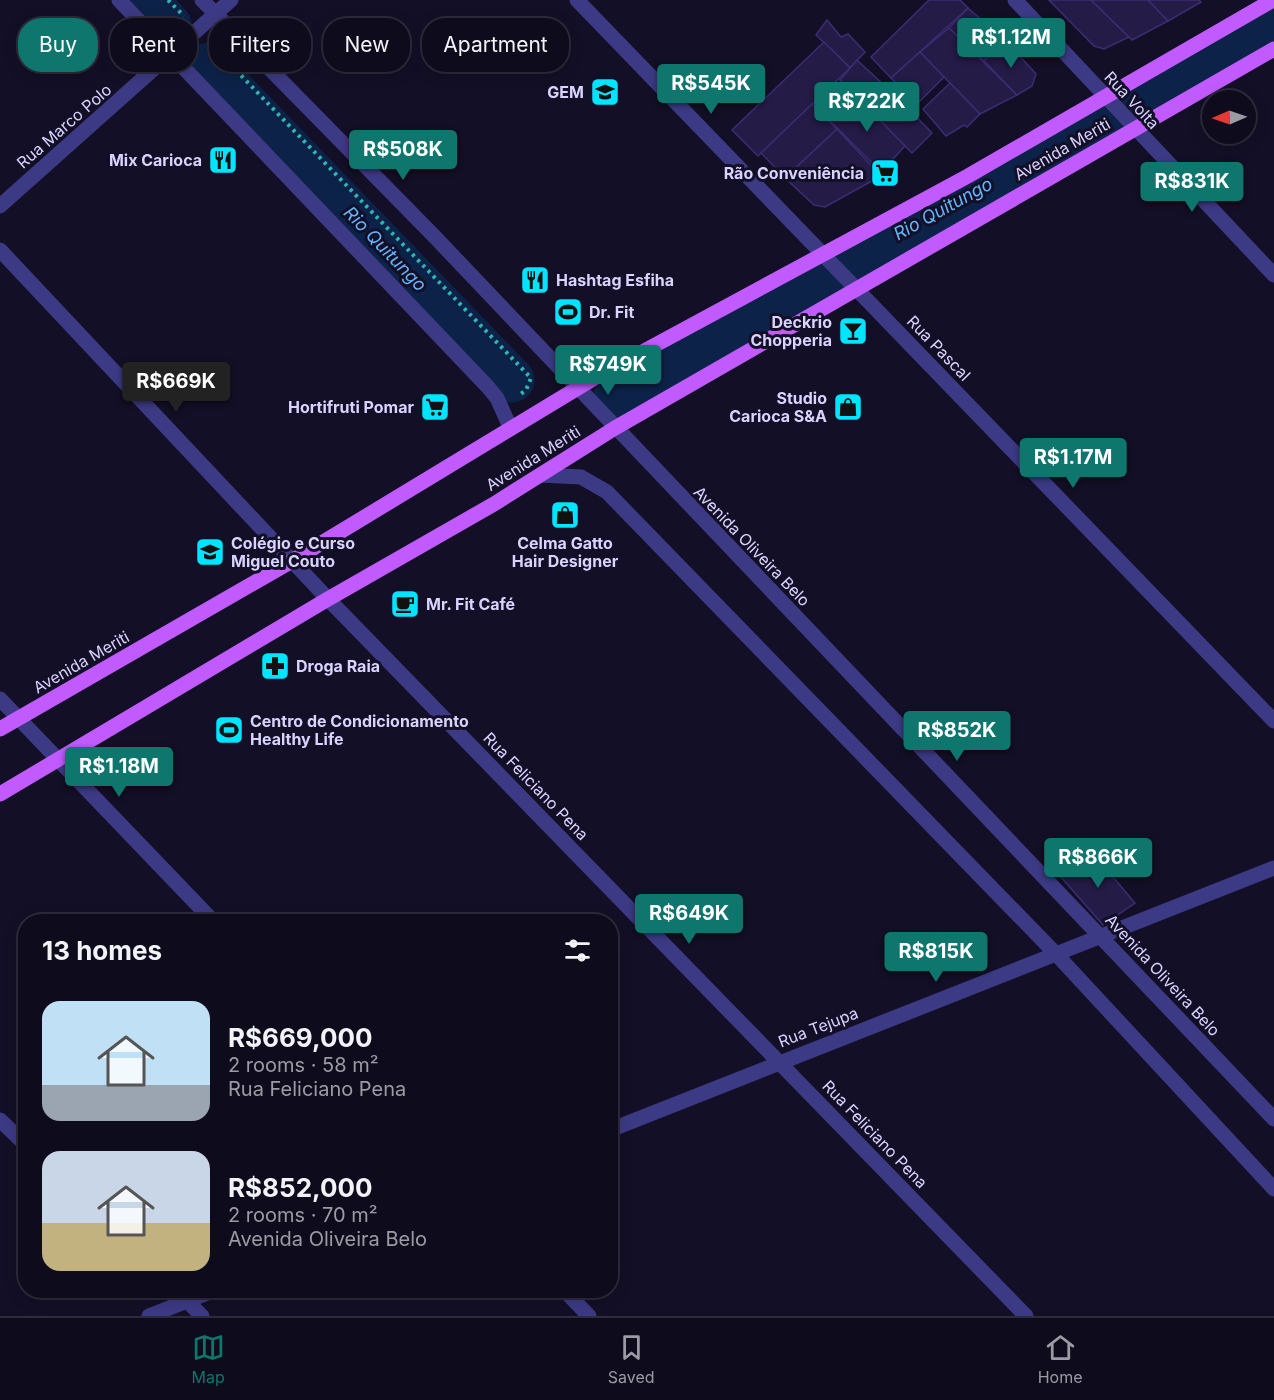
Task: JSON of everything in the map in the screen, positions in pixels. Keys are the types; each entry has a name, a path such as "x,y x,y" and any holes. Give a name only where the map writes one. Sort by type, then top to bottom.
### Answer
{"main road":[{"name":"Avenida Meriti","path":"0,729 292,561 577,387 826,258 968,176 1108,100 1273,0"},
{"name":"Avenida Meriti","path":"0,794 328,598 540,475 852,284 1130,124 1274,49"}],"street":[{"path":"119,0 136,18"},
{"name":"Avenida Oliveira Belo","path":"202,0 426,228 1274,1119"},
{"name":"Rua Marco Polo","path":"197,32 231,0"},
{"name":"Rua Pascal","path":"577,0 1274,721"},
{"name":"Rua Volta","path":"1015,0 1274,275"},
{"name":"Rua Marco Polo","path":"0,206 153,72"},
{"path":"188,72 487,386 497,398 510,427"},
{"name":"Rua Feliciano Pena","path":"0,250 292,561 1026,1316"},
{"path":"540,475 581,477 607,492 1056,954 1274,1188"},
{"path":"0,699 206,914"},
{"name":"Rua Tejupa","path":"618,1127 1274,868"},
{"path":"0,1120 18,1137"},
{"path":"184,1298 202,1316"},
{"path":"149,1316 195,1298"},
{"path":"572,1298 589,1316"}],"building":[{"path":"929,0 960,0 968,8 891,78 871,57"},
{"path":"1049,0 1091,0 1129,37 1104,49 1094,46"},
{"path":"1091,0 1148,0 1168,21 1132,40"},
{"path":"1148,0 1199,0 1201,2 1168,21"},
{"path":"968,8 1006,41 984,61 949,28"},
{"path":"827,20 841,37 848,34 865,52 850,68 816,35"},
{"path":"949,28 1017,95 980,114 920,52"},
{"path":"1006,41 1036,74 1032,86 1017,95 984,61"},
{"path":"824,42 850,68 758,156 732,130"},
{"path":"920,52 944,77 917,104 891,78"},
{"path":"857,60 887,88 866,107 840,80"},
{"path":"950,83 980,114 967,127 964,125 946,136 923,109"},
{"path":"893,93 932,133 912,153 872,113"},
{"path":"854,94 905,146 881,172 828,119"},
{"path":"812,104 837,129 785,178 761,153"},
{"path":"837,129 881,176 825,207 814,205 785,178"},
{"path":"1092,852 1135,903 1103,925 1061,877"}],"waterway":[{"name":"Rio Quitungo","path":"145,0 162,18"},
{"name":"Rio Quitungo","path":"614,401 797,291 1079,134 1274,21"},
{"name":"Rio Quitungo","path":"208,65 512,380"}],"place":[{"name":"GEM","path":"605,92"},
{"name":"Mix Carioca","path":"223,160"},
{"name":"Rão Conveniência","path":"885,173"},
{"name":"Hashtag Esfiha","path":"535,280"},
{"name":"Dr. Fit","path":"568,312"},
{"name":"Deckrio Chopperia","path":"853,331"},
{"name":"Hortifruti Pomar","path":"435,407"},
{"name":"Studio Carioca S&A","path":"848,407"},
{"name":"Celma Gatto Hair Designer","path":"565,515"},
{"name":"Colégio e Curso Miguel Couto","path":"210,552"},
{"name":"Mr. Fit Café","path":"405,604"},
{"name":"Droga Raia","path":"275,666"},
{"name":"Centro de Condicionamento Healthy Life","path":"229,730"}]}
